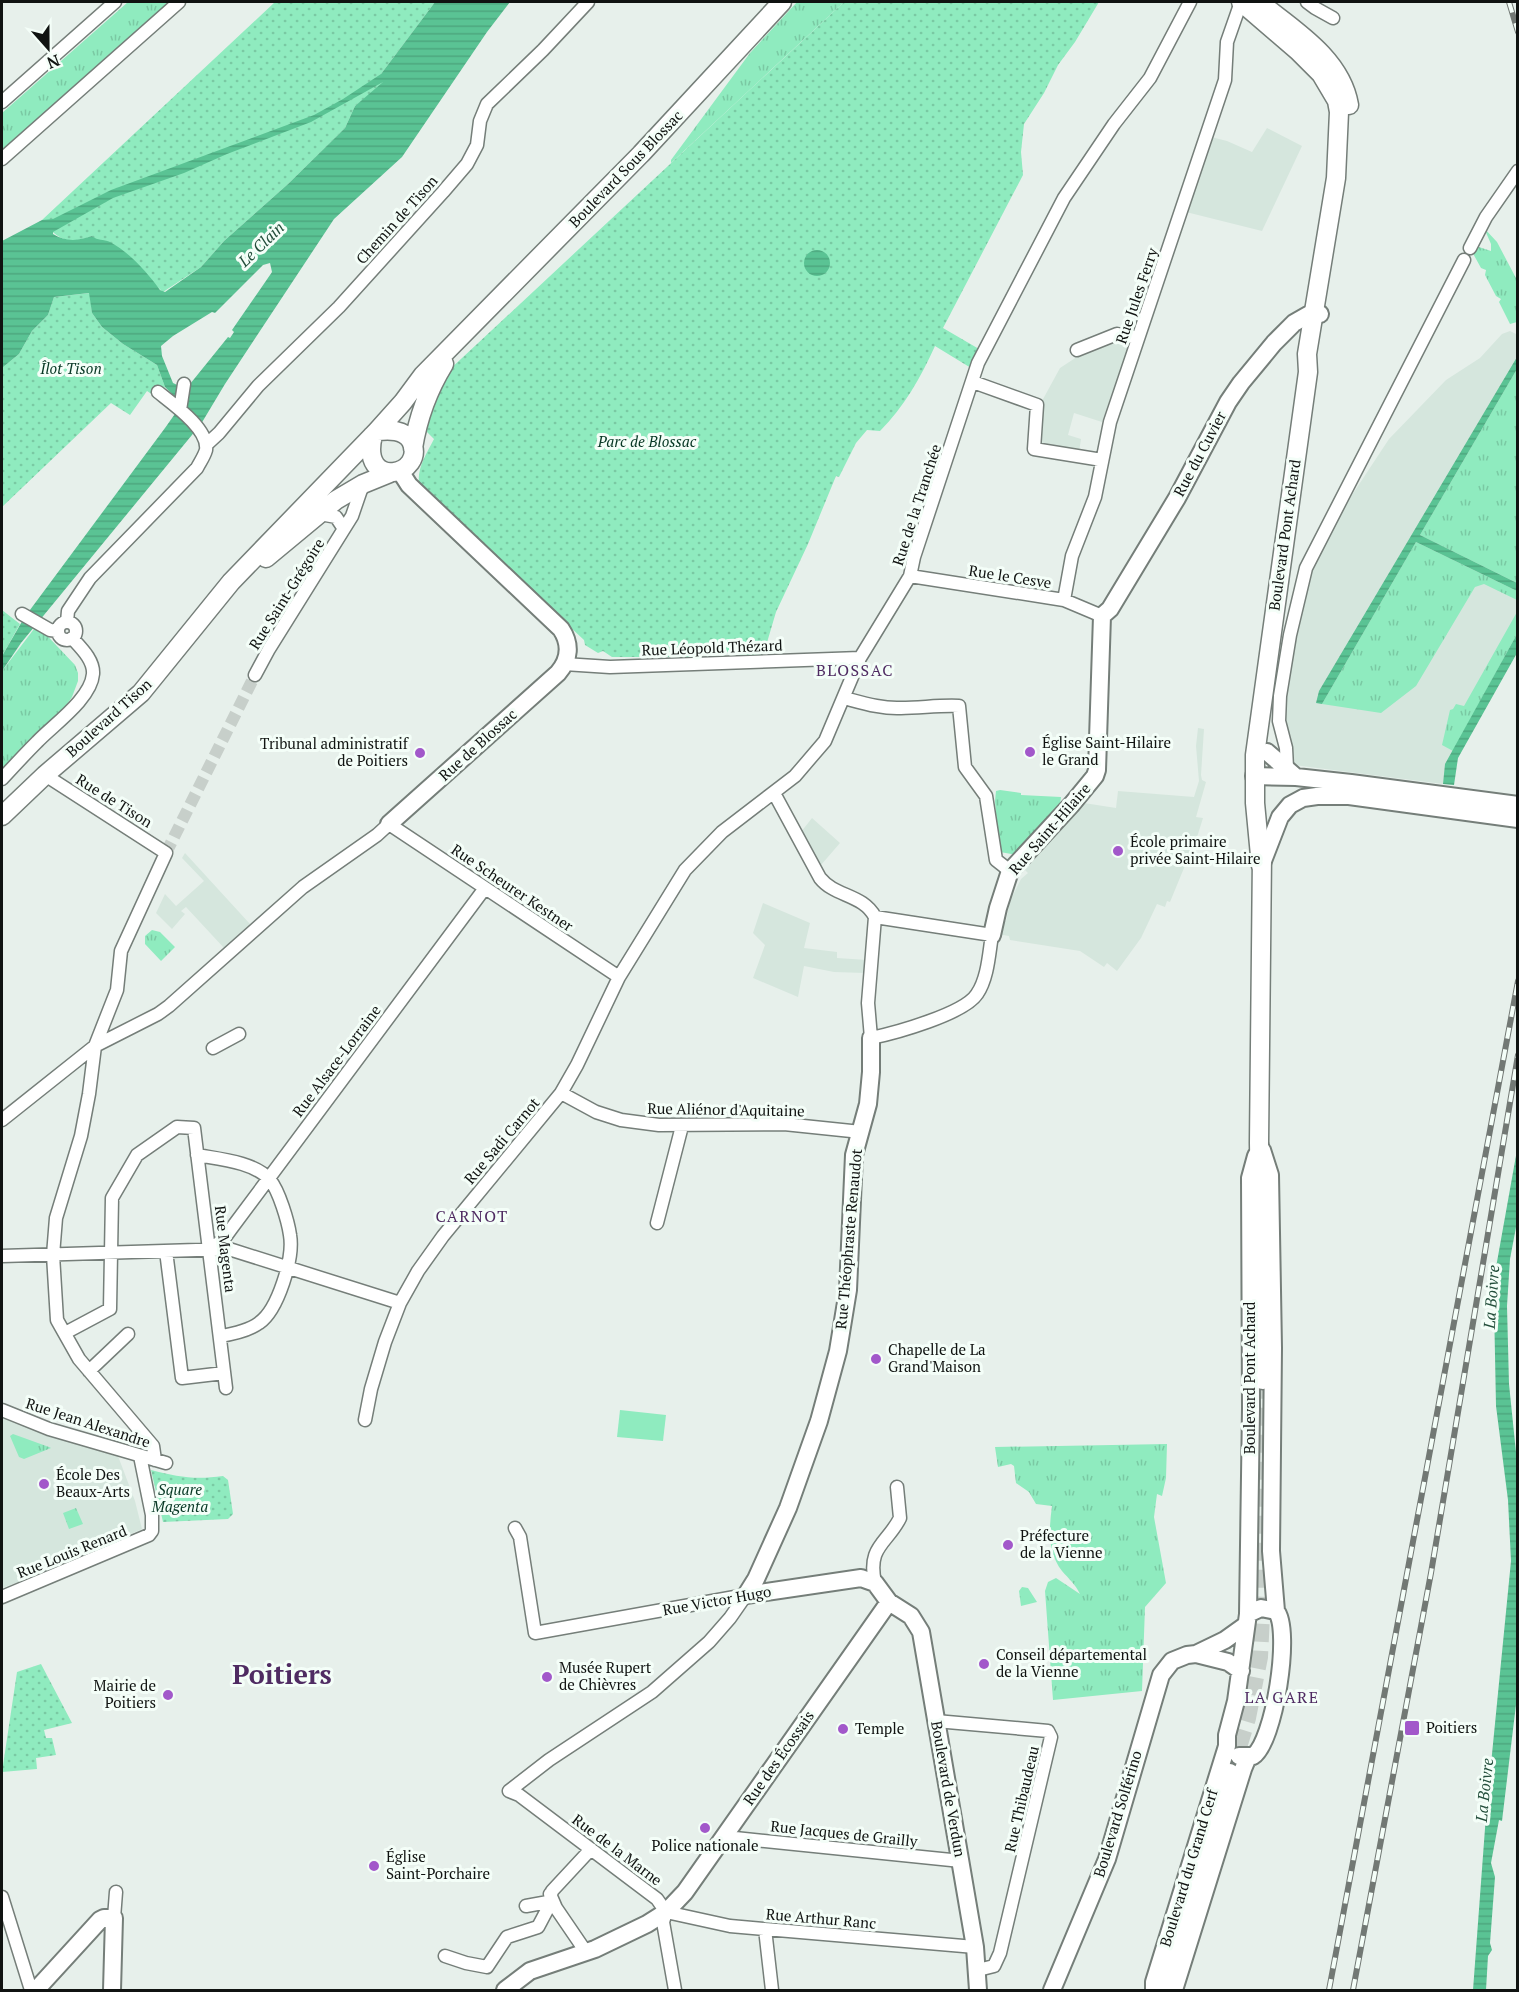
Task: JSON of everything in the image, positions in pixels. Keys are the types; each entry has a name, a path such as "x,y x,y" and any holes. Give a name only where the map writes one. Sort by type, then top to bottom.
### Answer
{"main road":[{"name":"Boulevard Sous Blossac","path":"375,433 403,402 423,375 641,154 782,2"},
{"name":"Boulevard Pont Achard","path":"1241,2 1298,51 1330,86 1339,112 1336,178"},
{"name":"Boulevard Pont Achard","path":"1259,2 1313,46 1334,69 1347,93 1349,120 1336,178 1321,276 1324,296 1317,314 1315,355 1308,372 1255,755 1266,807 1261,866 1259,1143 1263,1380"},
{"name":"Boulevard Sous Blossac","path":"395,472 411,462 418,417 426,398 443,366 466,333"},
{"path":"395,472 382,471 374,463 370,453 375,433 393,430 403,433 413,448"},
{"name":"Boulevard Tison","path":"2,816 45,775 141,693 214,602 262,548 375,433"},
{"path":"363,484 374,463"},
{"name":"Boulevard Tison","path":"214,602 336,500 363,484 395,472"},
{"name":"Boulevard Pont Achard","path":"1260,780 1267,752 1262,698"},
{"name":"Boulevard du Grand Cerf","path":"1164,1990 1230,1773"}],"street":[{"path":"2,102 115,2"},
{"path":"2,159 179,2"},
{"name":"Chemin de Tison","path":"67,622 68,611 90,578 196,468 206,452 206,445 219,433 258,386 339,308 467,164 477,145 480,121 487,104 588,2"},
{"name":"Rue de la Tranchée","path":"619,977 685,870 722,832 795,776 825,741 860,658 910,576 914,557 978,363 1064,198 1114,124 1150,78 1190,2"},
{"name":"Rue Jules Ferry","path":"1064,600 1070,564 1095,497 1110,422 1225,80 1227,42 1241,2"},
{"path":"1307,2 1333,18"},
{"path":"1470,248 1486,217 1518,171"},
{"path":"1261,866 1286,803 1289,776 1287,745 1279,721 1280,696 1290,635 1306,568 1464,260"},
{"name":"Rue du Cuvier","path":"1102,616 1110,609 1171,507 1228,402 1241,383 1294,323 1304,317 1317,314"},
{"path":"1077,350 1117,334 1138,338"},
{"path":"973,382 1037,405 1034,449 1102,460"},
{"path":"178,408 184,387"},
{"path":"158,392 198,428 205,438 206,445"},
{"path":"395,472 561,629 568,645 564,664"},
{"name":"Rue Saint-Grégoire","path":"255,675 352,516 363,484"},
{"path":"320,513 336,517 344,529"},
{"name":"Rue le Cesve","path":"910,576 1064,600 1102,616"},
{"path":"23,615 50,630 58,631"},
{"name":"Rue Saint-Hilaire","path":"871,1038 927,1022 970,1001 979,992 1000,898 1010,871 1072,804 1095,776 1097,770 1102,616"},
{"path":"67,622 76,628 76,634 72,639 64,640 59,637 58,631 61,624 67,622"},
{"path":"2,779 76,705 88,689 93,674 92,667 85,653 72,639"},
{"name":"Rue Léopold Thézard","path":"564,664 610,667 860,658"},
{"name":"Rue de Blossac","path":"389,824 546,684 564,664"},
{"path":"844,698 883,707 959,706 965,767 986,796 996,860 1010,871"},
{"path":"1267,752 1289,776 1349,796"},
{"name":"Rue de Tison","path":"45,775 166,853 121,951 117,990 95,1046"},
{"path":"1260,780 1289,776 1514,811"},
{"path":"774,793 820,878 833,889 862,901 870,907 875,917 992,935"},
{"path":"1280,817 1290,805 1303,798 1317,796 1349,796 1514,811"},
{"path":"2,1120 95,1046 158,1014 169,1006 303,887 389,824"},
{"name":"Rue Scheurer Kestner","path":"389,824 619,977"},
{"name":"Rue Alsace-Lorraine","path":"210,1249 223,1240 485,888"},
{"name":"Rue Théophraste Renaudot","path":"509,1791 549,1760 652,1692 709,1642 730,1618 756,1580 788,1508 819,1421 838,1351 848,1290 854,1155 868,1104 871,1072 868,1003 875,917"},
{"name":"Rue Sadi Carnot","path":"365,1420 378,1365 400,1303 418,1271 443,1236 561,1093 619,977"},
{"path":"213,1048 239,1034"},
{"path":"95,1046 81,1136 56,1218 53,1255 57,1320 79,1359 89,1371 128,1334"},
{"name":"Rue Aliénor d'Aquitaine","path":"561,1093 596,1112 621,1120 659,1125 784,1124 861,1132"},
{"path":"657,1223 682,1126"},
{"name":"Rue Magenta","path":"111,1253 112,1198 137,1155 177,1127 194,1128 226,1388"},
{"name":"Boulevard Pont Achard","path":"1248,1757 1258,1753 1263,1745 1277,1687 1282,1632 1280,1616 1276,1611 1271,1551 1273,1348 1270,1175 1259,1143"},
{"name":"Boulevard Pont Achard","path":"1240,1671 1247,1620 1251,1408 1250,1178 1259,1143"},
{"path":"197,1155 246,1165 269,1178 282,1207 291,1237 288,1268 274,1306 259,1323 220,1336"},
{"path":"2,1256 229,1249 400,1303"},
{"path":"166,1251 182,1378 224,1373"},
{"path":"65,1333 110,1309 111,1253"},
{"name":"Rue Jean Alexandre","path":"2,1410 49,1429 161,1462 153,1446 89,1371"},
{"name":"Rue Louis Renard","path":"2,1597 145,1538 152,1531 152,1515 140,1456"},
{"path":"851,1578 868,1571 873,1565 882,1540 900,1518 897,1487"},
{"name":"Rue Victor Hugo","path":"515,1528 520,1537 535,1633 851,1578 861,1578 875,1583"},
{"path":"873,1565 875,1583 889,1602"},
{"name":"Boulevard de Verdun","path":"889,1602 911,1616 921,1632 975,1947 978,1990"},
{"name":"Rue des Écossais","path":"505,1990 530,1971 586,1952 647,1924 666,1912 685,1892 889,1602"},
{"path":"1247,1620 1262,1608 1276,1611"},
{"name":"Boulevard Solférino","path":"1052,1990 1107,1859 1161,1675 1172,1661 1196,1654 1226,1640 1247,1620"},
{"path":"1196,1654 1228,1662 1240,1671"},
{"name":"Boulevard du Grand Cerf","path":"1154,1990 1227,1746 1240,1671"},
{"name":"Rue Thibaudeau","path":"936,1721 1048,1731 1051,1737 1000,1953 994,1966 978,1970"},
{"path":"1227,1746 1234,1754 1248,1757"},
{"name":"Boulevard du Grand Cerf","path":"1174,1990 1248,1757"},
{"name":"Rue de la Marne","path":"509,1791 519,1795 657,1899 666,1912"},
{"name":"Rue Jacques de Grailly","path":"725,1834 735,1838 961,1861"},
{"path":"526,1906 549,1898 591,1849"},
{"path":"112,1990 116,1892"},
{"path":"2,1897 31,1990"},
{"path":"549,1898 586,1952"},
{"path":"445,1956 487,1967 507,1937 538,1927 547,1910 549,1898"},
{"path":"666,1912 663,1922 675,1990"},
{"name":"Rue Arthur Ranc","path":"666,1912 730,1926 975,1947"},
{"path":"36,1990 100,1920 114,1918"},
{"path":"765,1929 772,1990"}],"shaded area":[{"path":"1267,128 1302,146 1262,231 1186,212 1211,137 1252,152"},
{"path":"1510,331 1518,335 1517,625 1448,760 1443,784 1294,765 1284,727 1284,696 1294,638 1309,580 1325,536 1389,439 1446,380 1480,358 1502,334"},
{"path":"1118,338 1131,342 1125,365 1102,422 1074,413 1068,435 1081,439 1079,452 1042,446 1039,441 1042,401 1060,368 1086,351"},
{"name":"École primaire privée Saint-Hilaire","path":"1198,728 1204,729 1201,775 1202,780 1206,782 1196,817 1203,818 1198,834 1170,902 1167,901 1165,907 1157,904 1141,938 1117,971 1107,963 1104,967 1080,951 1010,940 1009,936 997,934 1000,920 1006,921 1010,901 1021,879 1028,873 1025,870 1084,803 1116,808 1118,791 1194,797 1199,781 1196,746"},
{"path":"812,818 840,843 821,865 813,858 801,832"},
{"path":"185,853 250,924 224,948 186,907 181,911 185,914 172,929 156,913 165,894 176,906 204,881 182,858"},
{"path":"763,903 810,923 804,948 837,952 837,958 867,960 865,973 834,972 804,966 798,997 753,978 765,945 753,933"},
{"path":"2,1416 44,1435 118,1456 135,1501 142,1529 2,1588"}],"green space":[{"path":"128,2 172,2 2,152 2,113"},
{"path":"275,2 435,2 381,74 383,84 355,106 345,128 288,184 224,241 201,267 163,292 107,241 98,241 92,236 69,240 53,232 42,220"},
{"path":"797,2 844,2 671,163 750,53"},
{"name":"Parc de Blossac","path":"844,2 1099,2 1058,65 1044,93 1024,124 1021,152 1023,175 943,328 979,349 971,368 935,346 918,380 897,412 880,431 867,430 856,443 839,477 836,476 808,544 776,612 763,656 738,657 737,653 733,652 690,653 689,657 612,657 603,651 598,653 585,645 584,640 419,485 421,467 434,439 424,429 429,410 447,372"},
{"path":"1484,228 1497,242 1517,280 1517,322 1510,324 1499,302 1501,299 1496,296 1485,275 1486,270 1481,268 1470,248 1476,246 1491,251 1491,244"},
{"name":"Îlot Tison","path":"90,293 92,313 102,327 123,344 157,365 165,387 156,397 147,391 130,415 111,403 2,507 2,368 19,354 32,331 48,315 54,297"},
{"path":"1517,369 1517,583 1420,535"},
{"path":"1416,542 1517,591 1517,600 1484,584 1475,587 1416,686 1381,713 1322,704"},
{"path":"2,610 20,624 2,656"},
{"path":"1517,612 1517,634 1453,751 1442,745 1450,710 1456,704 1464,706"},
{"path":"37,625 75,665 78,681 72,697 63,710 2,775 2,671"},
{"path":"996,791 1021,793 1021,795 1061,797 1060,805 1017,855 1000,852 999,849 995,801"},
{"path":"152,930 160,932 175,947 161,961 145,944 145,936"},
{"path":"620,1410 666,1415 663,1441 617,1437"},
{"path":"13,1434 51,1448 24,1459 19,1457 10,1436"},
{"path":"1167,1444 1166,1478 1162,1496 1157,1494 1154,1517 1166,1583 1145,1607 1142,1691 1053,1700 1045,1591 1048,1582 1056,1578 1080,1594 1062,1571 1051,1548 1052,1506 1036,1504 1029,1492 1016,1483 1014,1466 1011,1464 998,1467 995,1447"},
{"name":"Square Magenta","path":"151,1470 187,1477 223,1476 228,1480 233,1514 228,1519 163,1522"},
{"path":"76,1508 83,1524 69,1529 63,1513"},
{"path":"1022,1587 1028,1588 1037,1602 1021,1606 1019,1591"},
{"path":"41,1664 72,1723 44,1730 46,1738 52,1738 56,1755 36,1758 37,1769 2,1772 17,1672"}],"water":[{"name":"Le Clain","path":"435,2 510,2 402,157 334,219 201,424 21,643 2,671 2,656 24,618 165,428 177,411 179,401 165,387 157,365 123,344 102,327 92,313 89,293 54,297 48,315 32,331 19,354 2,368 2,241 42,220 53,219 111,190 314,115 381,74","holes":["383,82 355,106 345,128 288,184 224,241 201,267 165,292 160,290 131,257 110,242 92,236 72,240 53,234 113,198 184,173 311,122","270,263 272,272 232,330 234,332 230,338 228,337 186,389 173,383 162,356 161,346 212,312 215,313 263,265"]},
{"path":"817,250 826,254 830,263 826,272 817,276 808,272 804,263 808,254"},
{"path":"1517,357 1517,369 1420,535 1517,583 1517,591 1416,542 1322,704 1316,703 1319,691"},
{"path":"1517,634 1517,653 1458,758 1454,785 1443,784 1445,764"},
{"name":"La Boivre","path":"1517,1150 1517,1222 1510,1259 1507,1306 1509,1384 1518,1472 1518,1688 1502,1821 1499,1820 1491,1863 1495,1877 1490,1943 1492,1950 1488,1956 1486,1990 1473,1990 1486,1815 1511,1561 1508,1500 1496,1406 1495,1273"}],"tunnel":[{"path":"166,853 255,675"},
{"path":"1230,1773 1247,1718 1259,1657 1262,1595 1263,1380"}],"railway":[{"path":"1509,2 1518,32"},
{"path":"1329,1990 1518,981"},
{"path":"1353,1990 1431,1573 1518,1055"}],"place":[{"name":"Église Saint-Hilaire le Grand","path":"1030,752"},
{"name":"Tribunal administratif de Poitiers","path":"420,753"},
{"name":"École primaire privée Saint-Hilaire","path":"1118,851"},
{"name":"Chapelle de La Grand'Maison","path":"876,1359"},
{"name":"École Des Beaux-Arts","path":"44,1484"},
{"name":"Préfecture de la Vienne","path":"1008,1545"},
{"name":"Conseil départemental de la Vienne","path":"984,1664"},
{"name":"Musée Rupert de Chièvres","path":"547,1677"},
{"name":"Mairie de Poitiers","path":"168,1695"},
{"name":"Poitiers","path":"1412,1728"},
{"name":"Temple","path":"843,1729"},
{"name":"Police nationale","path":"705,1828"},
{"name":"Église Saint-Porchaire","path":"374,1866"}],"district":[{"name":"BLOSSAC","path":"855,670"},
{"name":"CARNOT","path":"472,1216"},
{"name":"Poitiers","path":"282,1675"},
{"name":"LA GARE","path":"1282,1697"}]}
